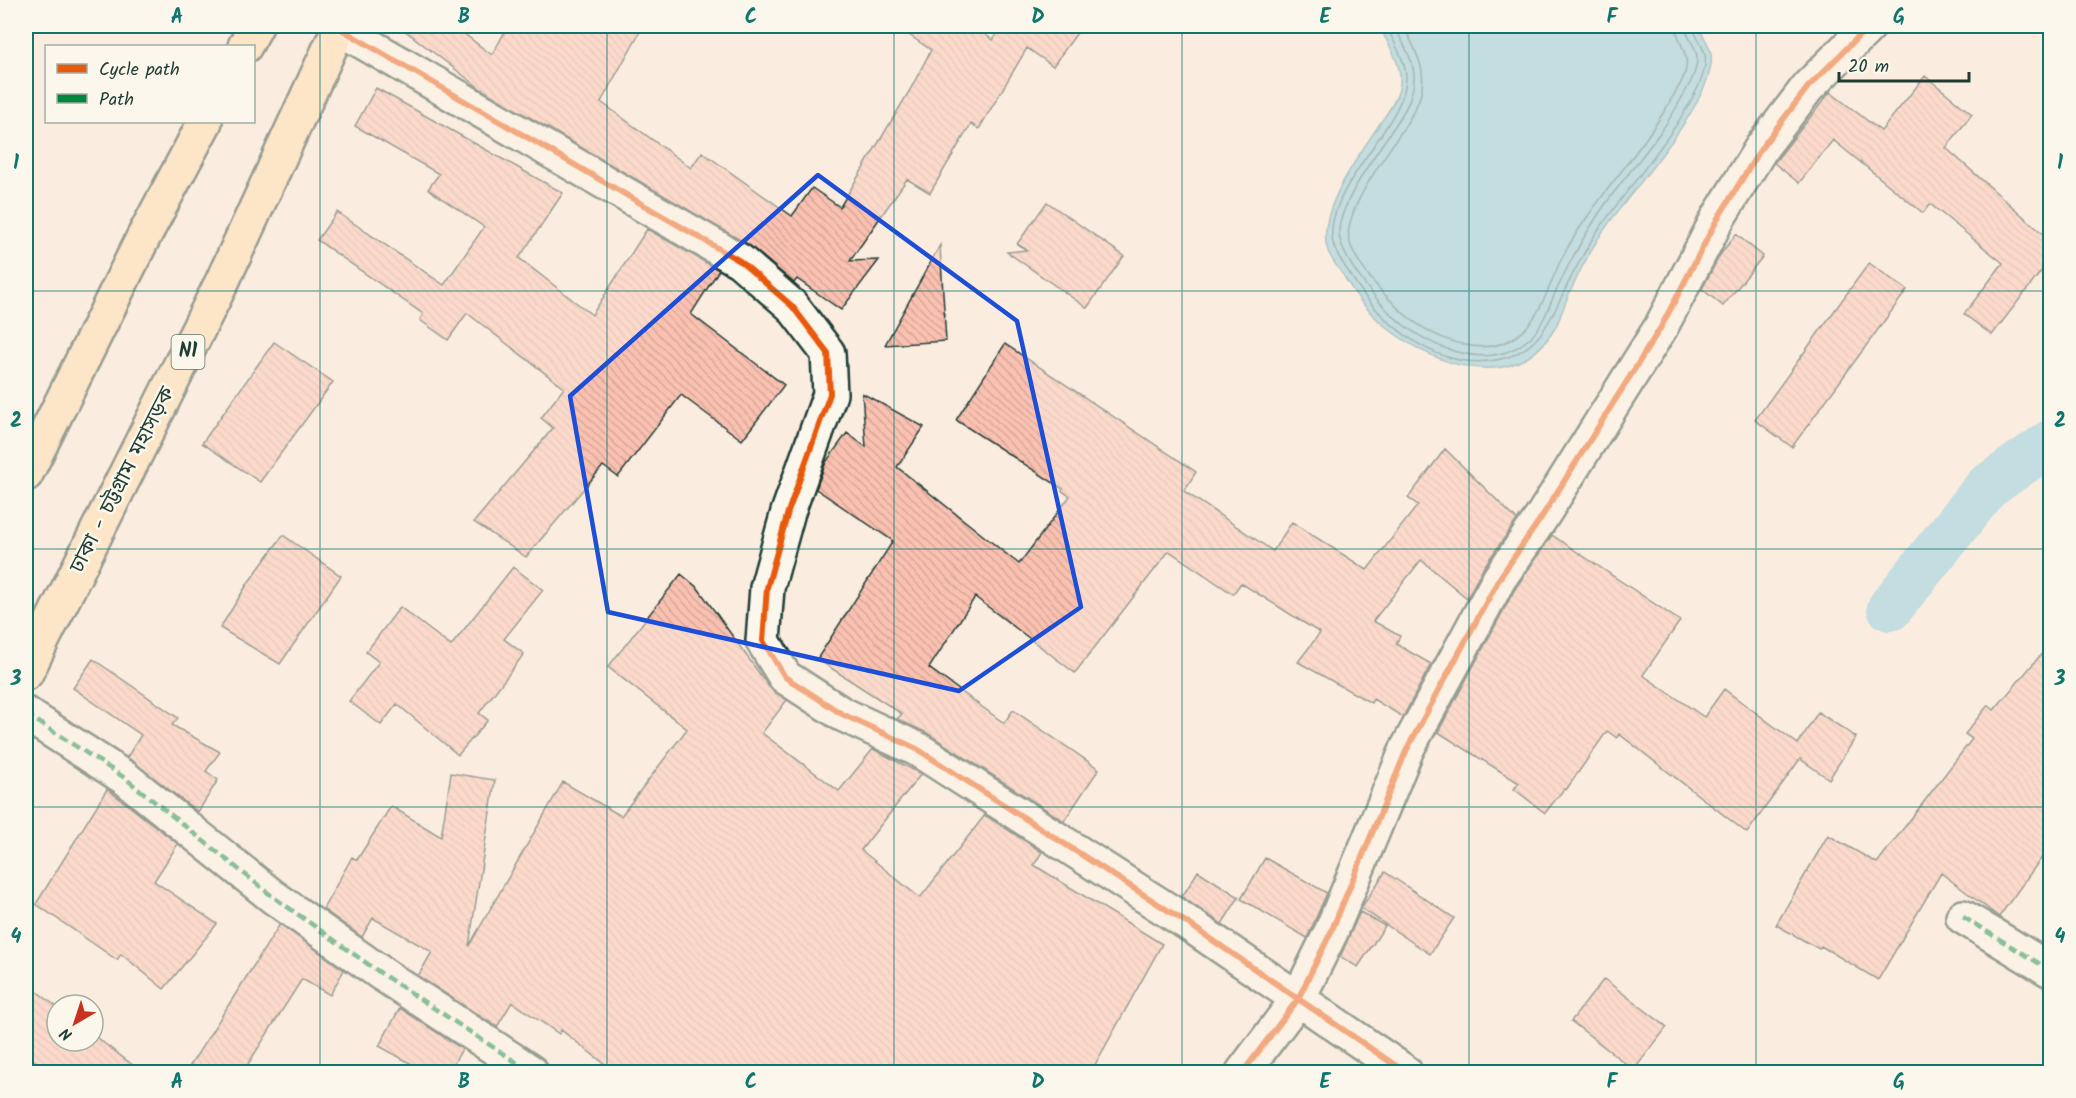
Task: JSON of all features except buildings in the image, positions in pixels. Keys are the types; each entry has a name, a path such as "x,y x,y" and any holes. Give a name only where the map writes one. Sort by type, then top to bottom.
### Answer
{"highway":[{"path":"246,45 256,26"},
{"name":"ঢাকা - চট্টগ্রাম মহাসড়ক","path":"26,673 222,282 339,27"},
{"path":"26,474 142,240 204,123"}],"street":[{"path":"1243,1072 1298,999 1331,932 1407,750 1499,579 1541,518 1661,327 1718,218 1762,147 1808,87 1869,26"},
{"path":"339,27 740,261 792,306 828,353 830,394 788,512 766,588 763,641 785,678 842,714 917,749 1186,922 1405,1072"},
{"path":"26,714 125,778 290,909 382,974 531,1072"},
{"path":"1963,917 2050,970"}],"highlighted area":[{"path":"818,175 1017,321 1081,607 959,691 608,612 570,396"}],"water":[{"path":"1379,26 1698,26 1709,47 1710,72 1688,117 1672,142 1609,223 1587,257 1555,328 1538,350 1517,363 1494,368 1469,367 1421,350 1398,336 1369,311 1328,251 1325,236 1327,220 1333,203 1351,168 1391,108 1399,89 1400,76 1397,63"}],"waterway":[{"path":"1890,608 1987,487 2050,443"}],"marked path":[{"path":"26,714 125,778 272,896 382,974 531,1072"},
{"path":"1963,917 2050,970"}],"cycle path":[{"path":"1243,1072 1298,999 1331,932 1407,749 1499,579 1541,518 1661,327 1718,218 1762,147 1808,87 1869,26"},
{"path":"339,28 740,261 792,306 828,353 830,394 788,512 767,588 763,641 785,677 842,714 917,749 1186,922 1405,1072"}]}
